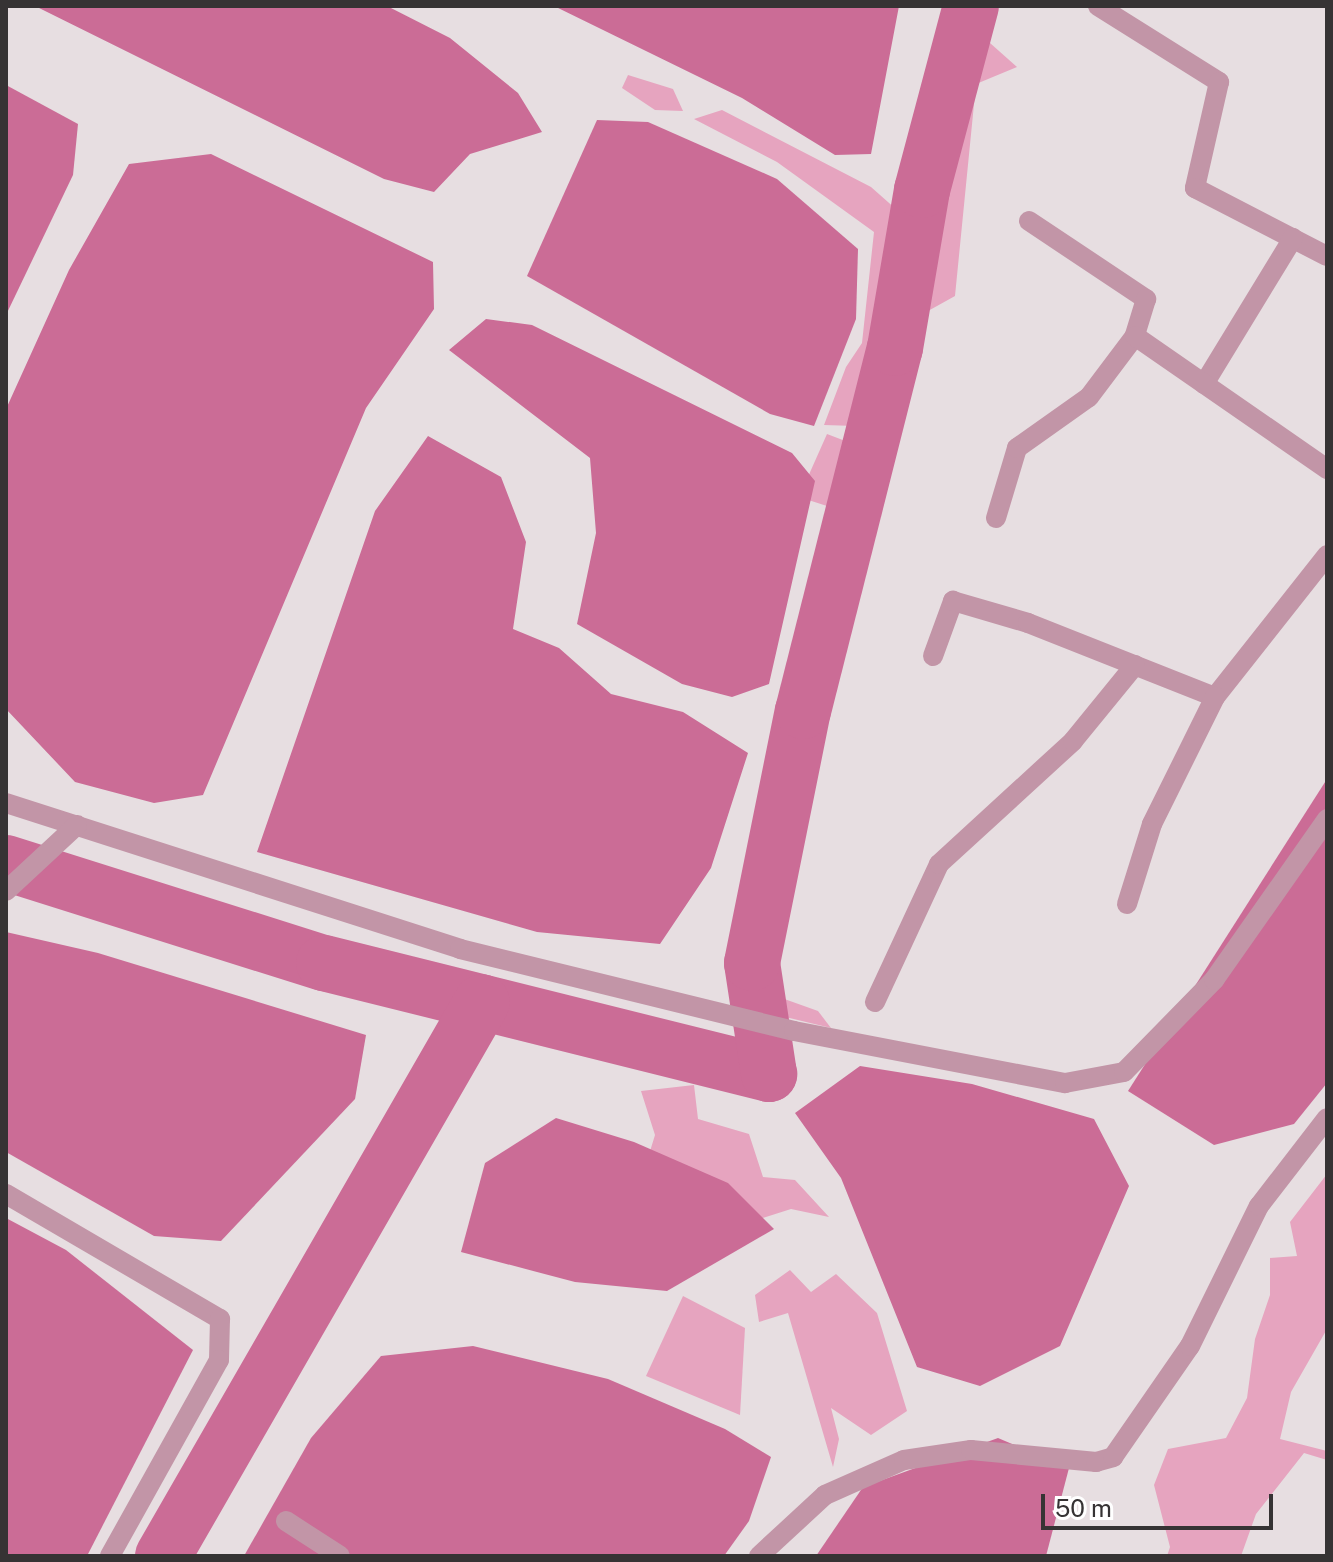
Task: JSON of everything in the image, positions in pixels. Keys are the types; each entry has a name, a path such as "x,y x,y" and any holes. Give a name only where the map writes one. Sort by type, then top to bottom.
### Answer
{"street":[{"path":"1098,6 1219,82 1195,188 1327,256"},
{"path":"996,518 1017,448 1089,397 1135,336 1146,299 1029,221"},
{"path":"1204,384 1293,238"},
{"path":"1135,336 1327,469"},
{"path":"1127,904 1152,824 1215,697 1327,555"},
{"path":"933,656 953,601 1135,665 1215,697"},
{"path":"875,1002 939,864 1073,741 1135,665"},
{"path":"6,803 460,949 794,1031 1065,1083 1124,1072 1214,980 1327,819"},
{"path":"6,891 77,825"},
{"path":"759,1556 825,1495 904,1460 971,1450 1096,1462 1113,1457 1190,1346 1259,1206 1327,1118"},
{"path":"6,1194 220,1319 219,1360 110,1556"},
{"path":"286,1521 340,1556"}],"shaded area":[{"path":"35,6 387,6 450,38 518,93 542,132 470,154 434,192 384,179"},
{"path":"554,6 899,6 871,154 835,155 742,98"},
{"path":"991,8 990,43 1017,67 976,84 955,296 928,311 924,268 966,69 954,19"},
{"path":"628,75 673,89 683,111 655,110 622,88"},
{"path":"6,85 78,124 73,175 6,315"},
{"path":"722,110 871,187 897,210 890,229 903,242 883,294 900,386 887,427 824,425 846,367 862,343 874,232 777,162 694,119"},
{"path":"597,120 648,122 777,179 858,249 856,319 814,426 770,414 527,276"},
{"path":"211,154 433,262 434,309 366,408 203,795 154,803 75,782 6,709 6,409 69,270 129,164"},
{"path":"486,319 532,325 792,453 815,481 769,684 732,697 682,684 577,624 596,533 590,458 449,350"},
{"path":"827,434 882,455 882,480 853,567 820,571 827,506 799,497"},
{"path":"428,436 501,477 526,542 513,629 559,648 611,694 683,712 748,753 711,868 660,944 537,932 257,852 375,511"},
{"path":"1327,779 1327,1083 1294,1124 1214,1145 1128,1091"},
{"path":"6,932 98,953 366,1035 355,1099 221,1241 154,1236 6,1152"},
{"path":"776,996 818,1011 831,1028 773,1014"},
{"path":"860,1066 972,1084 1094,1119 1129,1186 1060,1346 980,1386 917,1367 841,1178 795,1113"},
{"path":"694,1085 698,1119 749,1134 763,1177 795,1180 829,1217 791,1209 703,1237 643,1174 655,1135 641,1091"},
{"path":"556,1118 634,1142 728,1183 774,1229 667,1291 575,1282 461,1252 485,1163"},
{"path":"1327,1174 1327,1329 1291,1392 1280,1439 1327,1451 1327,1460 1304,1453 1256,1514 1241,1556 1167,1556 1170,1547 1154,1485 1168,1449 1226,1438 1247,1398 1255,1339 1270,1295 1270,1258 1297,1256 1290,1222"},
{"path":"6,1218 66,1250 193,1350 87,1556 6,1556"},
{"path":"790,1270 811,1292 836,1274 877,1313 907,1411 871,1435 831,1408 839,1439 833,1467 788,1313 759,1322 755,1295"},
{"path":"683,1296 745,1328 740,1415 646,1376"},
{"path":"473,1346 608,1379 725,1429 771,1457 749,1521 724,1556 244,1556 311,1438 381,1356"},
{"path":"998,1438 1069,1468 1046,1556 816,1556 863,1487"}],"waterway":[{"path":"6,863 324,963 769,1074 752,963 803,711 895,348 922,190 971,6"},
{"path":"163,1556 482,1002"}]}
